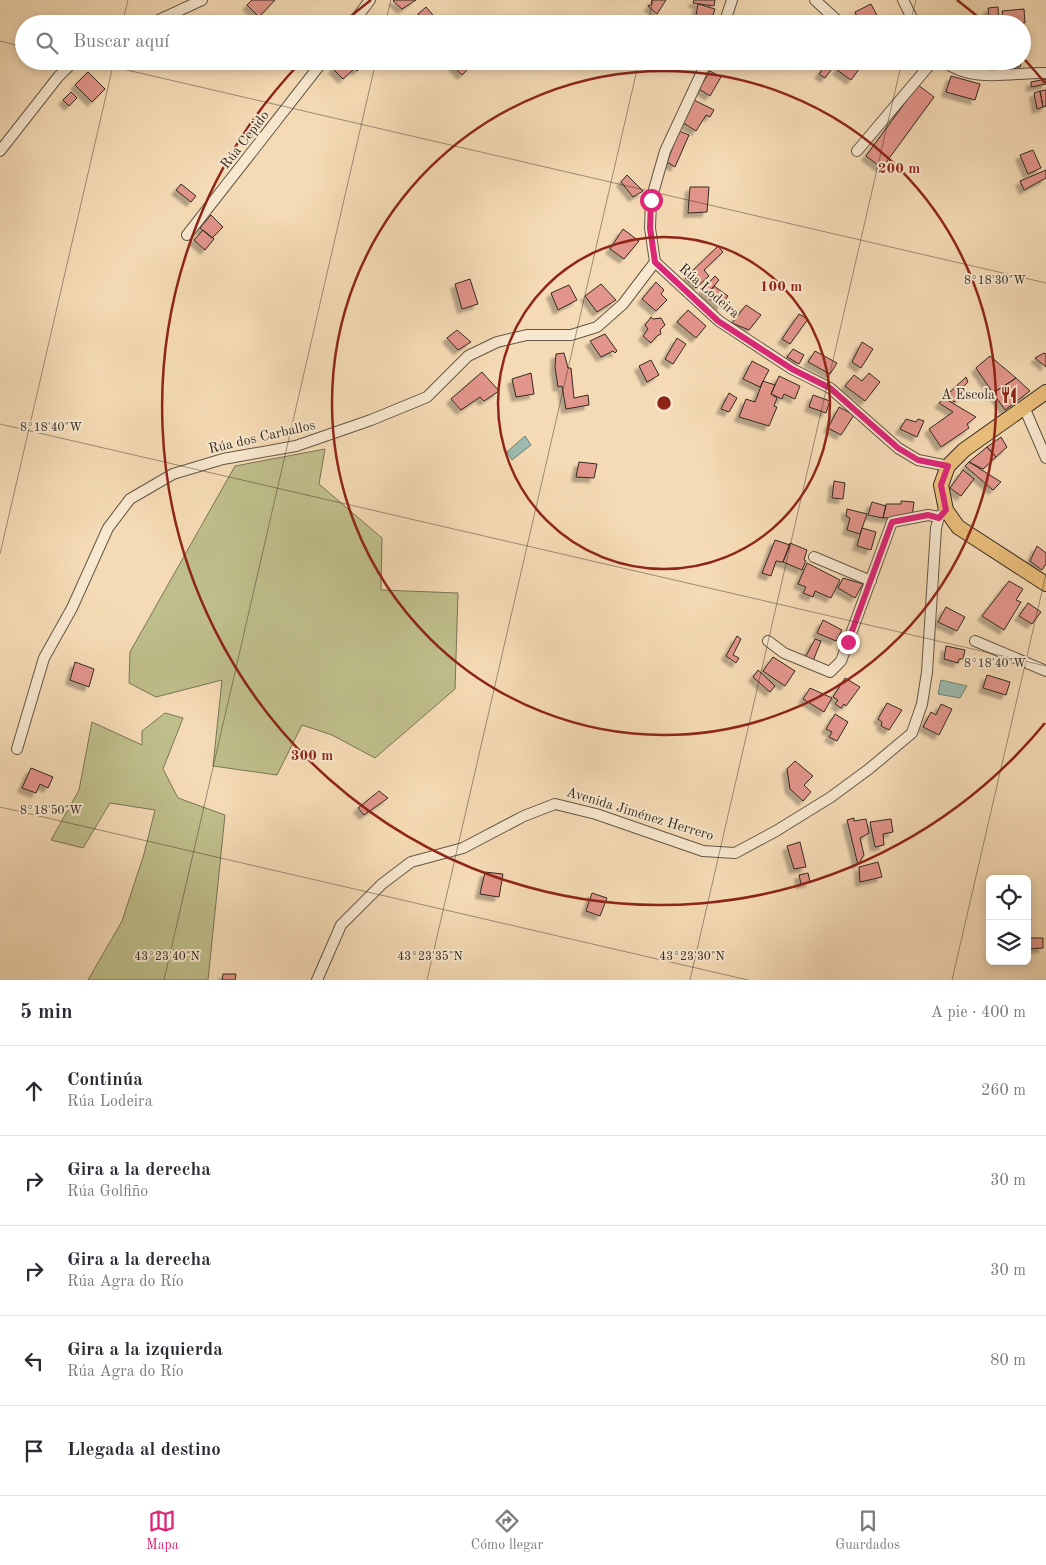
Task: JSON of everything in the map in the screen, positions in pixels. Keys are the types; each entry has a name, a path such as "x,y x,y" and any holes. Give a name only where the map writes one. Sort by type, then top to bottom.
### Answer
{"main road":[{"path":"1046,392 964,450 948,466 941,485 942,514 958,527 1046,584"}],"street":[{"path":"170,15 202,0"},
{"path":"359,15 370,0"},
{"path":"727,15 732,0"},
{"path":"815,0 831,15"},
{"path":"902,0 910,15"},
{"path":"0,151 65,70"},
{"name":"Rúa Cepido","path":"187,235 316,70"},
{"path":"655,262 650,228 651,200 665,151 703,70"},
{"path":"857,151 925,70"},
{"path":"960,70 968,74 980,76 1046,72"},
{"name":"Rúa Lodeira","path":"655,262 718,321 792,369 830,388 898,448 918,460 948,466"},
{"name":"Rúa dos Carballos","path":"17,749 44,658 72,608 108,528 130,499 173,474 223,459 296,446 371,420 427,397 468,356 497,342 526,335 571,335 597,327 623,304 655,262"},
{"path":"1024,407 1046,458"},
{"path":"768,641 784,653 830,672 841,661 892,522 942,514"},
{"name":"Avenida Jiménez Herrero","path":"317,980 341,925 382,884 411,862 463,848 524,816 555,804 596,814 704,851 735,853 776,832 831,797 869,769 912,733 922,704 927,672 936,528 942,514"},
{"path":"814,557 870,581"},
{"path":"975,642 1046,671"}],"green space":[{"path":"325,449 319,484 382,538 381,590 458,593 455,689 375,758 332,735 302,725 277,775 213,766 222,680 156,697 129,683 130,652 235,466"},
{"path":"165,713 183,718 163,769 178,798 225,815 208,980 88,980 122,921 144,854 155,810 110,803 83,848 51,840 79,790 92,722 142,745 142,731"}],"water":[{"path":"525,436 531,445 512,460 507,452"},
{"path":"941,680 967,686 960,698 938,694"}],"building":[{"path":"252,0 275,0 261,15 257,15 247,5"},
{"path":"394,0 416,0 402,9 393,1"},
{"path":"652,0 666,0 657,14 648,6 651,5"},
{"path":"694,0 715,0 714,6 693,3"},
{"path":"698,4 715,9 713,15 696,15"},
{"path":"871,4 877,15 856,15 855,12"},
{"path":"426,7 433,15 419,15 418,14"},
{"path":"998,7 998,15 989,15 988,8"},
{"path":"1024,9 1024,15 1003,15 1002,11"},
{"path":"334,70 353,70 343,79"},
{"path":"457,70 467,70 462,75"},
{"path":"822,70 831,70 825,78 819,74"},
{"path":"837,70 858,70 851,80"},
{"path":"710,71 721,77 710,96 699,89"},
{"path":"88,72 105,89 92,102 75,85"},
{"path":"951,76 980,84 975,100 946,92"},
{"path":"1046,79 1046,84 1031,87 1031,82"},
{"path":"918,85 934,97 882,168 866,156"},
{"path":"1046,90 1046,106 1043,107 1040,91"},
{"path":"1040,91 1043,107 1037,109 1034,93"},
{"path":"71,92 77,98 69,106 63,100"},
{"path":"694,100 714,110 710,117 706,115 696,131 682,122"},
{"path":"679,131 689,135 675,167 667,162"},
{"path":"1033,150 1041,168 1028,174 1020,155"},
{"path":"1046,170 1046,178 1024,190 1020,181"},
{"path":"627,175 643,191 633,197 621,182"},
{"path":"181,184 196,196 191,202 176,190"},
{"path":"690,187 709,187 707,212 688,213"},
{"path":"211,215 223,227 212,238 200,228"},
{"path":"623,229 639,241 624,259 610,249"},
{"path":"203,230 214,239 205,250 194,240"},
{"path":"718,246 723,252 704,270 709,276 696,288 685,278"},
{"path":"715,276 719,280 706,296 701,291"},
{"path":"470,279 478,304 462,309 455,284"},
{"path":"656,282 664,290 661,294 667,300 656,311 642,299"},
{"path":"601,284 616,300 597,312 585,296"},
{"path":"569,285 577,300 558,310 551,293"},
{"path":"714,286 728,296 720,307 706,296"},
{"path":"746,305 761,315 749,330 732,323"},
{"path":"688,310 706,326 696,338 677,322"},
{"path":"799,314 808,319 790,344 782,339"},
{"path":"651,317 653,319 661,318 665,325 660,330 661,334 651,343 643,336 648,329 645,325"},
{"path":"457,330 471,342 458,350 447,338"},
{"path":"605,334 617,351 601,357 590,341"},
{"path":"677,338 686,344 673,364 665,359"},
{"path":"862,342 873,349 861,368 852,362"},
{"path":"793,349 804,355 799,364 787,357"},
{"path":"815,351 837,363 830,374 808,362"},
{"path":"564,353 568,368 571,368 574,398 588,395 589,405 566,409 562,386 558,387 555,367 556,354"},
{"path":"1044,353 1046,354 1046,367 1035,358"},
{"path":"990,356 1016,378 993,393 976,368"},
{"path":"651,360 659,375 647,382 639,366"},
{"path":"752,361 769,370 760,387 743,379"},
{"path":"482,372 499,391 484,401 480,397 461,410 451,399"},
{"path":"531,373 534,394 516,397 512,379"},
{"path":"869,373 880,382 865,401 845,386 854,375 862,381"},
{"path":"779,376 800,386 795,399 784,394 782,399 771,394"},
{"path":"966,377 968,382 963,387 967,392 954,402 947,395"},
{"path":"1016,378 1030,391 1005,410 993,393"},
{"path":"763,381 775,385 771,394 777,398 774,406 777,407 769,426 739,417 746,399 755,402"},
{"path":"729,393 737,398 729,412 721,409"},
{"path":"813,395 830,401 826,413 809,407"},
{"path":"944,398 976,417 967,424 969,428 941,447 929,429 953,412 939,403"},
{"path":"839,407 854,415 841,435 828,428"},
{"path":"906,419 916,422 918,419 924,421 917,437 900,429"},
{"path":"1001,437 1007,447 996,457 987,447"},
{"path":"987,447 996,457 983,469 969,462"},
{"path":"579,462 597,464 594,478 576,477"},
{"path":"969,462 1001,482 993,490 965,466"},
{"path":"963,470 974,479 961,496 950,488"},
{"path":"834,481 845,483 843,499 832,498"},
{"path":"901,501 914,502 912,517 883,518 886,504 901,504"},
{"path":"872,502 886,506 883,518 868,515"},
{"path":"847,509 867,514 860,534 847,530 850,518 846,516"},
{"path":"862,528 876,532 871,550 857,546"},
{"path":"775,540 790,545 783,562 776,561 771,576 762,573"},
{"path":"790,543 807,550 804,560 806,561 802,570 783,562"},
{"path":"1037,546 1046,553 1046,564 1042,570 1030,561"},
{"path":"807,563 840,580 831,598 815,591 813,597 803,593 806,587 798,584"},
{"path":"843,578 863,584 855,598 838,588"},
{"path":"1009,581 1023,589 1016,600 1021,602 1004,630 982,616"},
{"path":"1028,603 1041,612 1032,624 1019,616"},
{"path":"946,607 965,617 957,631 938,622"},
{"path":"823,620 842,630 836,641 817,633"},
{"path":"737,636 741,639 733,655 739,658 736,663 726,656"},
{"path":"815,639 821,641 813,661 805,658"},
{"path":"946,646 965,650 963,659 959,659 958,663 944,659"},
{"path":"773,657 795,671 785,686 763,671"},
{"path":"75,662 94,669 89,687 70,680"},
{"path":"758,670 775,686 770,692 753,677"},
{"path":"987,675 1010,682 1006,695 983,688"},
{"path":"845,678 860,687 846,706 844,704 841,708 835,704 838,700 833,697"},
{"path":"810,688 832,698 824,712 803,699"},
{"path":"887,703 902,710 889,730 881,726 882,722 878,719"},
{"path":"941,704 952,709 939,735 923,727 931,712 936,715"},
{"path":"835,714 848,722 837,741 829,737 832,732 826,729"},
{"path":"795,761 813,776 804,785 811,792 803,801 790,789 787,769"},
{"path":"31,768 53,777 48,788 40,784 36,793 22,788"},
{"path":"379,791 388,798 364,815 358,808"},
{"path":"854,818 854,821 866,819 869,833 860,838 864,855 858,865 847,820"},
{"path":"891,819 893,832 883,834 884,845 875,847 870,822"},
{"path":"800,842 806,867 794,869 787,846"},
{"path":"878,862 882,877 860,882 859,867"},
{"path":"485,872 503,874 499,897 480,894"},
{"path":"808,873 810,882 801,884 799,875"},
{"path":"592,893 607,898 600,916 586,911"},
{"path":"1031,938 1043,938 1043,948 1031,949"},
{"path":"223,974 236,974 235,980 222,980"}],"place":[{"name":"A Escola","path":"1009,395"}],"route":[{"path":"651,200 650,228 655,262 718,321 792,369 830,388 898,448 918,460 948,466 941,485 946,510 939,518 928,515 892,522 848,642"}]}
